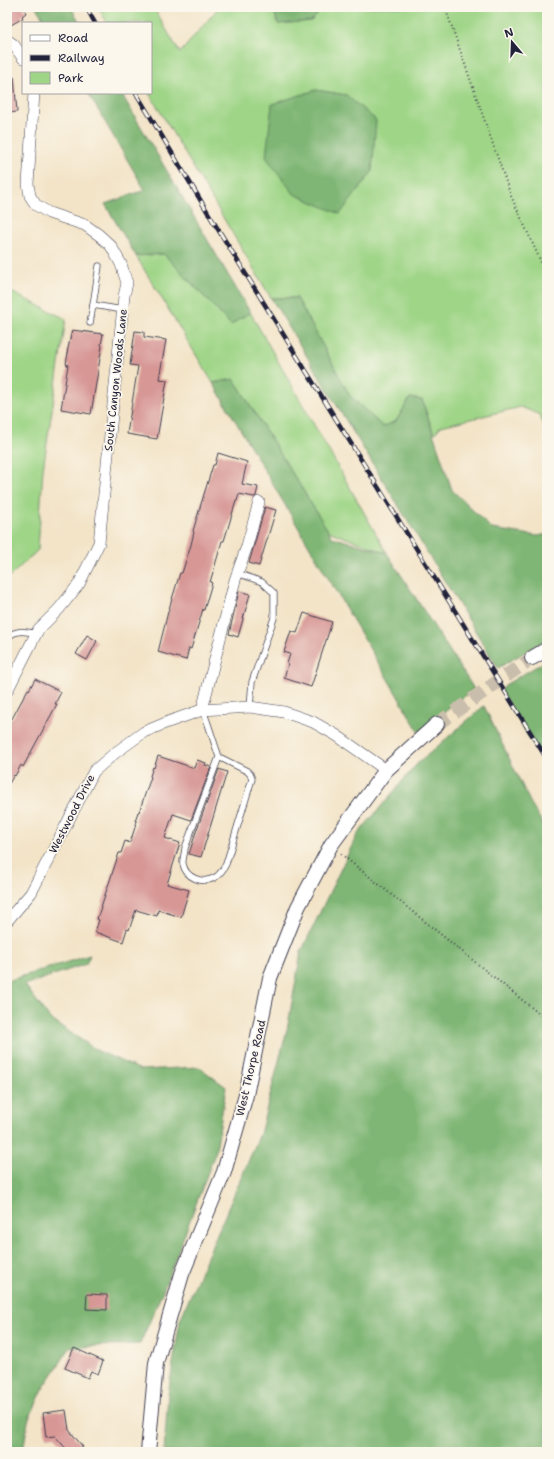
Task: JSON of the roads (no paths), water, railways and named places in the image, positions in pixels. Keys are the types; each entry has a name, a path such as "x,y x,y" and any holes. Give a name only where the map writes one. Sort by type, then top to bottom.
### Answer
{"street":[{"path":"7,40 14,45 22,57"},
{"name":"South Canyon Woods Lane","path":"7,691 38,630 59,609 79,584 99,543 127,283 121,264 111,246 99,235 85,225 49,213 36,205 30,196 28,184 34,94"},
{"path":"202,710 237,573 248,546 259,502"},
{"path":"532,658 547,649"},
{"name":"Westwood Drive","path":"7,921 31,893 94,771 115,753 144,732 202,710 250,707 284,712 313,722 336,735 386,770"},
{"name":"West Thorpe Road","path":"148,1452 156,1363 182,1274 226,1164 246,1095 270,978 298,907 331,846 386,770 437,724"}],"lane":[{"path":"90,323 99,266"},
{"path":"93,305 123,310"},
{"path":"237,573 262,582 274,594 274,618 252,682 250,707"},
{"path":"7,638 11,633 18,631 37,634"},
{"path":"202,710 218,757 185,848 183,864 189,874 197,880 207,881 214,878 221,873 226,864 252,779 247,771 218,757"}],"tunnel":[{"path":"437,724 532,658"}],"railway":[{"path":"86,7 94,22"},
{"path":"137,94 216,226 547,759"}]}
